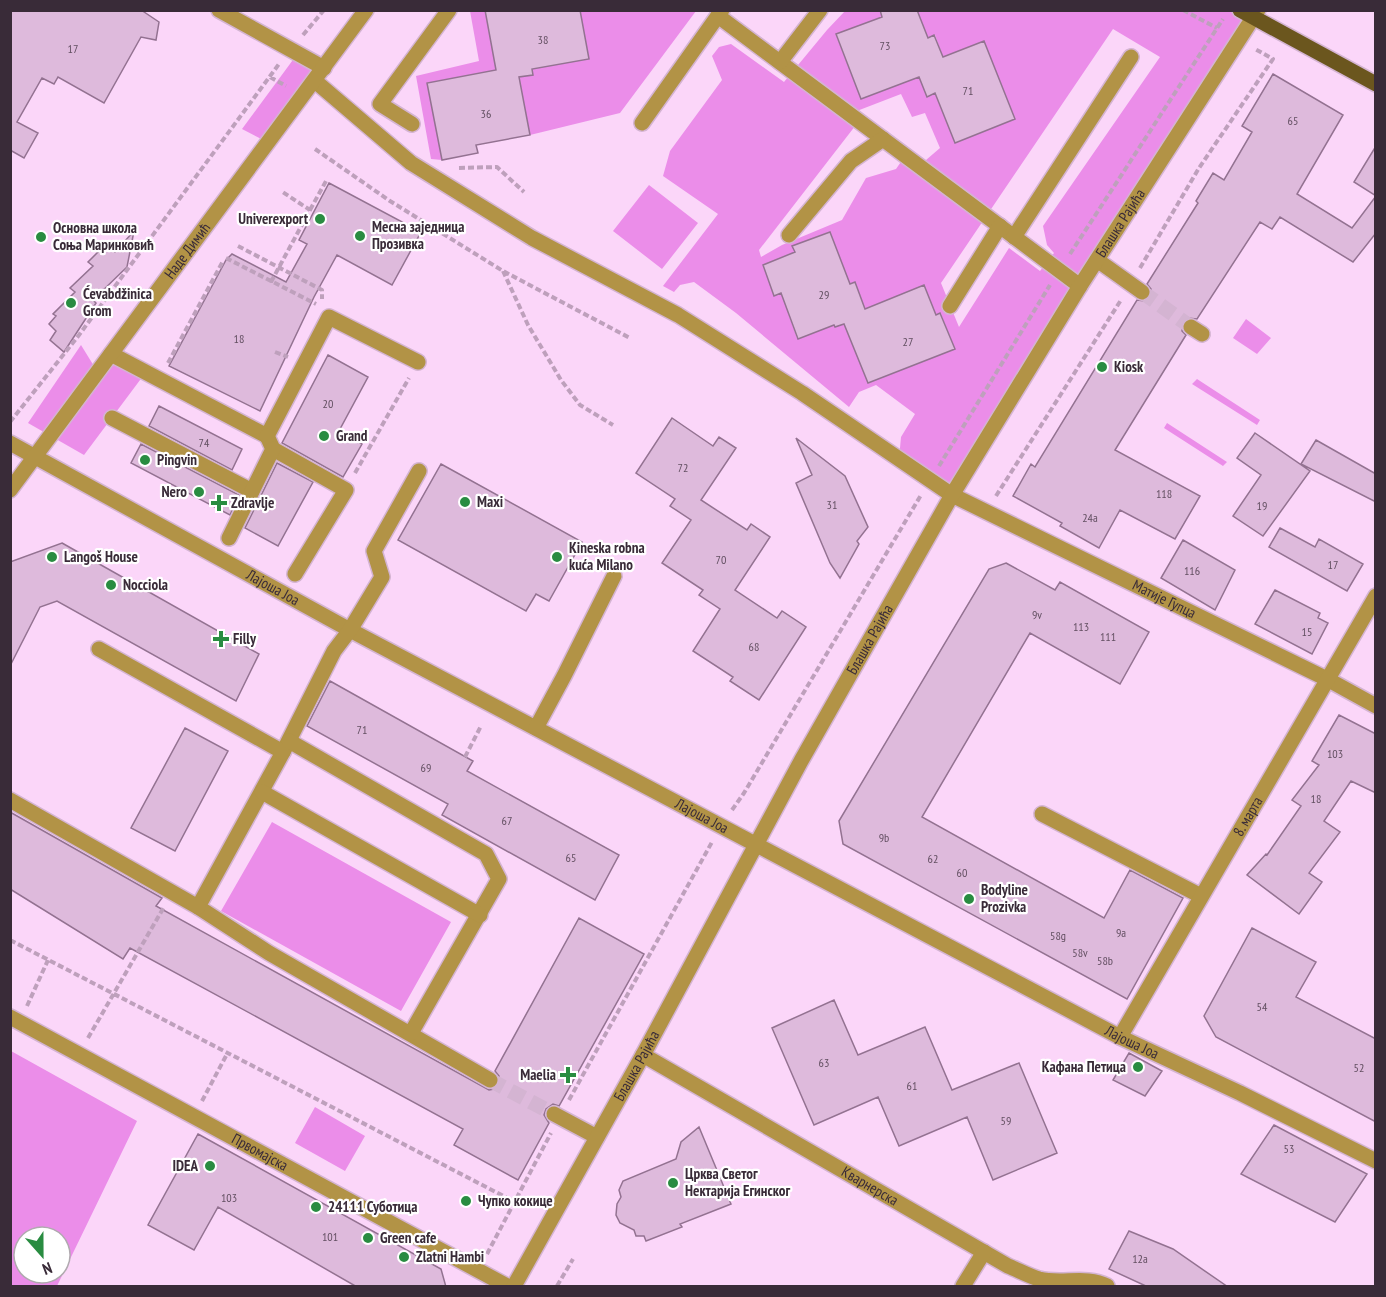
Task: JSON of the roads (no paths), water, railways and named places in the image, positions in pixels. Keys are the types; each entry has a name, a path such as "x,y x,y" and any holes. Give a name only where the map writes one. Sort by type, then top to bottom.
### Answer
{"main road":[{"path":"1250,13 1376,84"}],"street":[{"path":"219,10 324,68"},
{"name":"Наде Димић","path":"10,490 366,10"},
{"path":"412,124 380,104 449,10"},
{"path":"780,62 820,10"},
{"path":"642,123 720,13 780,62 1080,286"},
{"name":"Блашка Рајића","path":"513,1287 644,1055 755,845 952,495 1080,286 1239,40 1250,13"},
{"path":"1014,237 1131,57"},
{"name":"Матије Гупца","path":"315,81 411,164 531,238 678,315 802,393 952,495 1327,679 1376,706"},
{"path":"789,235 851,161 883,139"},
{"path":"950,306 1000,226"},
{"path":"1097,260 1142,292"},
{"path":"229,538 252,491 270,443 329,317 418,362"},
{"path":"111,354 270,443 346,490 295,574"},
{"path":"112,418 252,491"},
{"name":"Лајоша Јоа","path":"10,443 350,630 1120,1037 1240,1093 1376,1161"},
{"path":"198,907 286,747 334,651 350,630 382,577 374,551 419,471"},
{"path":"536,728 614,576"},
{"name":"8. марта","path":"1120,1037 1376,596"},
{"path":"99,649 486,854 499,879 411,1033"},
{"path":"262,792 480,915"},
{"path":"10,800 173,892 269,953 490,1080"},
{"path":"1042,814 1201,896"},
{"name":"Првомајска","path":"15,1019 507,1287"},
{"name":"Кварнерска","path":"644,1055 1008,1266 1040,1280 1075,1280 1101,1283 1107,1287"},
{"path":"557,1116 597,1137"},
{"path":"963,1287 984,1252"}],"tunnel":[{"path":"1142,292 1191,327"},
{"path":"490,1080 554,1114"}],"place":[{"name":"Univerexport","path":"320,219"},
{"name":"Месна заједница Прозивка","path":"360,236"},
{"name":"Основна школа Соња Маринковић","path":"41,237"},
{"name":"Ćevabdžinica Grom","path":"71,303"},
{"name":"Kiosk","path":"1102,367"},
{"name":"Grand","path":"324,436"},
{"name":"Pingvin","path":"145,460"},
{"name":"Nero","path":"199,492"},
{"name":"Maxi","path":"465,502"},
{"name":"Zdravlje","path":"219,503"},
{"name":"Langoš House","path":"52,557"},
{"name":"Kineska robna kuća Milano","path":"557,557"},
{"name":"Nocciola","path":"111,585"},
{"name":"Filly","path":"221,639"},
{"name":"Bodyline Prozivka","path":"969,899"},
{"name":"Кафана Петица","path":"1138,1067"},
{"name":"Maelia","path":"568,1075"},
{"name":"IDEA","path":"210,1166"},
{"name":"Црква Светог Нектарија Егинског","path":"673,1183"},
{"name":"Чупко кокице","path":"466,1201"},
{"name":"24111 Суботица","path":"316,1207"},
{"name":"Green cafe","path":"368,1238"},
{"name":"Zlatni Hambi","path":"404,1257"}]}
